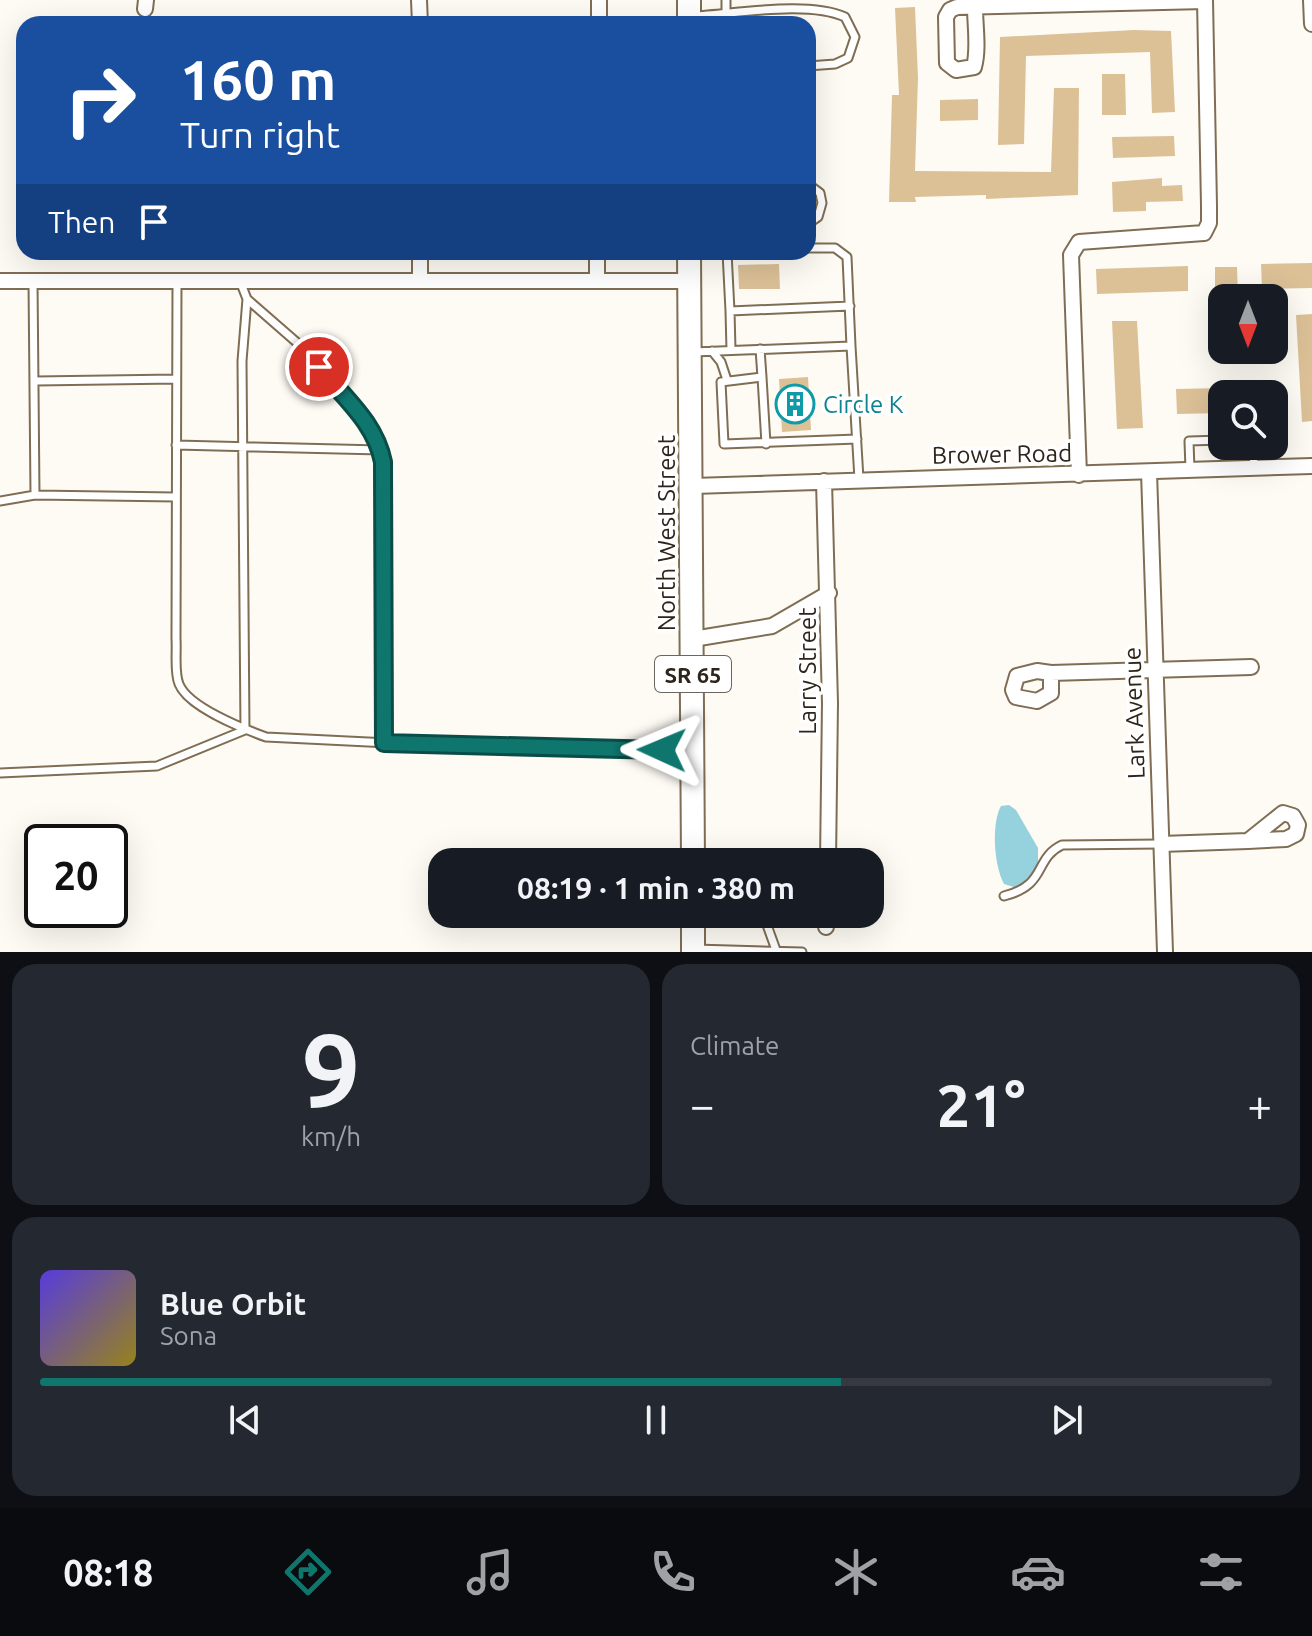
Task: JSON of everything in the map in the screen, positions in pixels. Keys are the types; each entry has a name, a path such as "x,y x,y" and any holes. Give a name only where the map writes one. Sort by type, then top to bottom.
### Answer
{"main road":[{"name":"North West Street","path":"689,260 701,351 693,486 693,848"},
{"path":"693,928 693,950"}],"street":[{"path":"975,7 974,67 956,70 947,63 946,17 950,10 957,7 1205,0 1209,223 1204,233 1079,242 1071,255 1079,475"},
{"path":"1311,0 1312,24"},
{"path":"420,260 420,281"},
{"path":"597,260 597,281"},
{"path":"0,281 690,281"},
{"name":"Brower Road","path":"693,486 1312,466"},
{"name":"Lark Avenue","path":"1149,472 1165,952"},
{"name":"Larry Street","path":"824,481 829,593 828,848"},
{"path":"693,639 772,626 829,593"},
{"path":"1051,673 1251,667"},
{"path":"1161,844 1248,841 1286,839 1296,834 1298,825 1293,816 1283,813 1274,816 1248,841"}],"lane":[{"path":"723,16 726,12 726,0"},
{"path":"835,0 835,11"},
{"path":"689,13 813,7 835,11 851,24 855,37 852,52 848,58 835,64 816,65"},
{"path":"816,190 822,203 816,218"},
{"path":"816,248 835,248 847,257 859,479"},
{"path":"727,260 731,350"},
{"path":"33,281 35,495"},
{"path":"175,281 179,684 195,702 245,730 266,737 384,743 693,750"},
{"path":"240,281 247,299 242,361 245,730"},
{"path":"247,299 302,347 368,423 381,450 384,743"},
{"path":"730,311 850,306"},
{"path":"701,351 851,346"},
{"path":"760,349 766,444"},
{"path":"701,351 721,362 727,380"},
{"path":"762,377 727,380 720,388 723,441 730,445 857,439"},
{"path":"36,381 176,379"},
{"path":"1190,470 1189,441 1208,440"},
{"path":"176,445 243,444 381,450"},
{"path":"1254,460 1254,468"},
{"path":"0,501 35,495 175,497"},
{"path":"0,773 157,766 245,730"},
{"path":"1004,896 1024,891 1034,882 1055,848 1062,845 1161,844"},
{"path":"768,928 776,950"},
{"path":"693,950 802,952"}],"water":[{"path":"1009,805 1016,810 1038,848 1038,869 1017,888 1004,884 996,856 998,814 1001,806"}],"building":[{"path":"915,7 918,78 915,171 1051,172 1054,88 1079,88 1078,195 986,199 986,195 915,197 916,202 889,202 892,95 899,95 895,8"},
{"path":"1171,31 1175,112 1152,113 1150,52 1026,56 1024,144 998,145 1000,37"},
{"path":"1102,74 1125,74 1126,115 1102,115"},
{"path":"978,99 978,120 940,121 940,100"},
{"path":"1174,136 1175,156 1113,158 1112,137"},
{"path":"1162,178 1162,186 1182,185 1183,201 1146,202 1146,211 1113,212 1112,182"},
{"path":"1312,263 1312,288 1262,284 1261,264"},
{"path":"779,264 780,289 739,289 738,265"},
{"path":"1188,266 1188,291 1097,294 1096,269"},
{"path":"1215,267 1237,267 1238,284 1215,284"},
{"path":"1312,314 1312,421 1302,422 1296,315"},
{"path":"1112,321 1137,321 1143,428 1117,429"},
{"name":"Circle K","path":"808,377 811,430 782,432 779,379"},
{"path":"1208,388 1208,413 1177,414 1176,389"}],"place":[{"name":"Circle K","path":"795,404"}],"route":[{"path":"319,367 368,423 379,443 383,462 384,743 662,750"}]}
